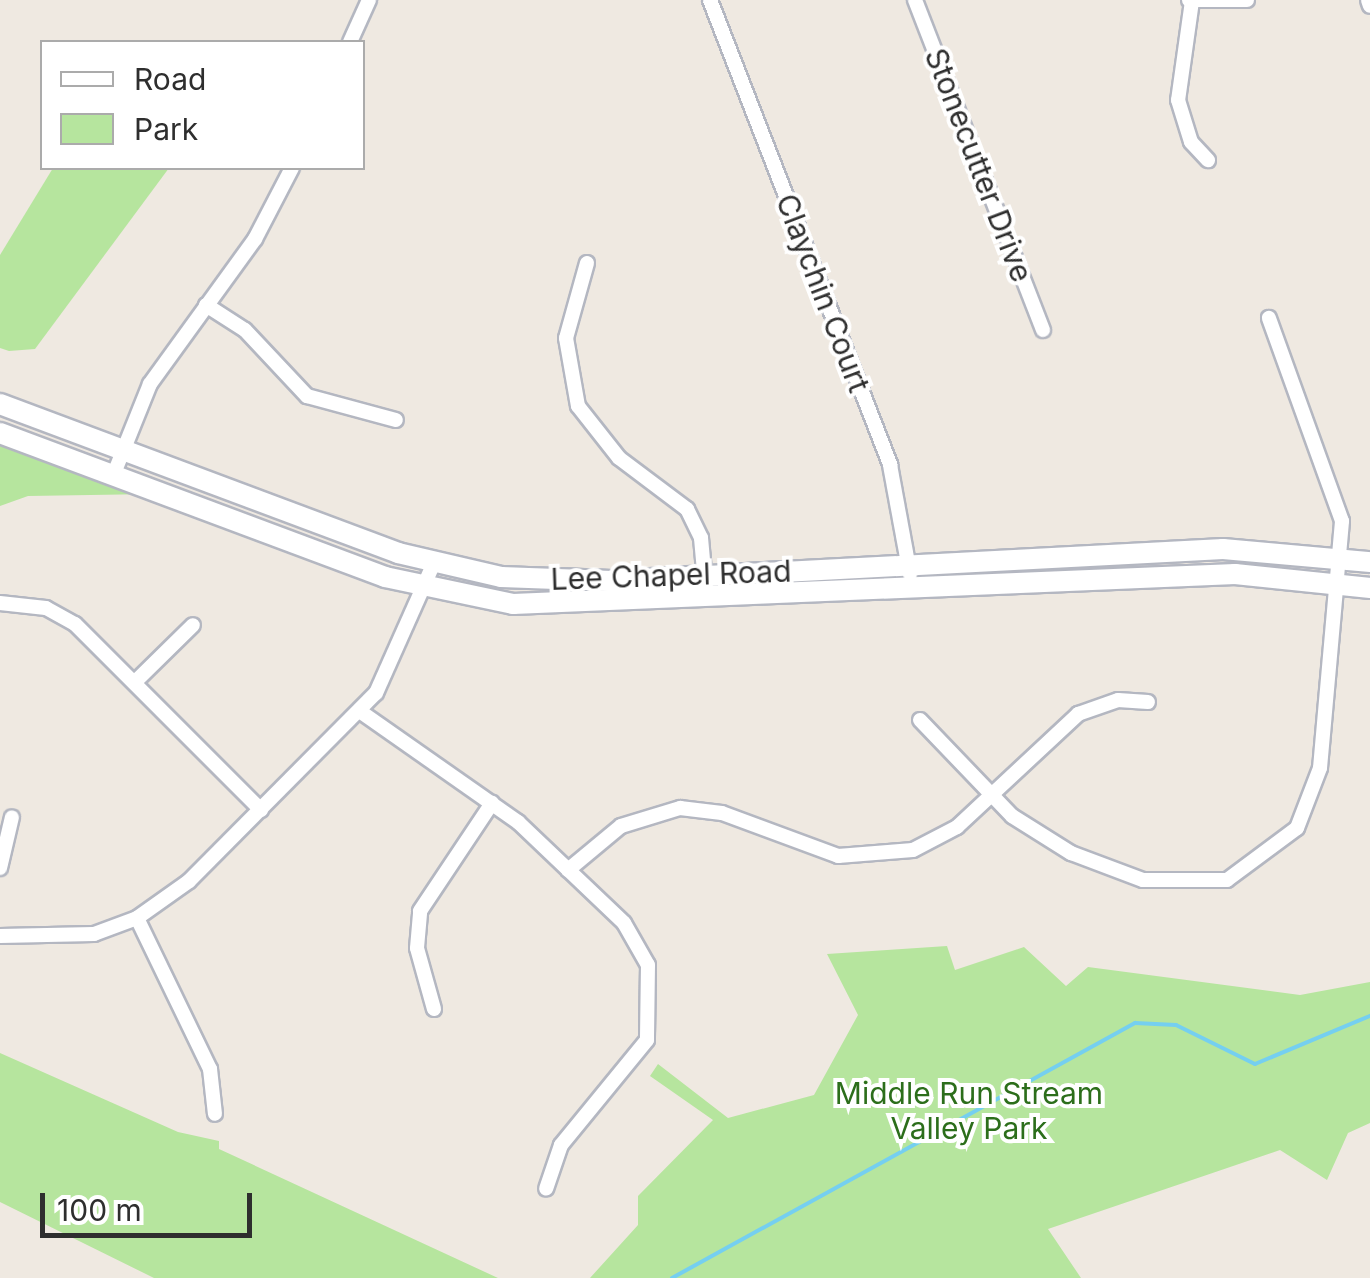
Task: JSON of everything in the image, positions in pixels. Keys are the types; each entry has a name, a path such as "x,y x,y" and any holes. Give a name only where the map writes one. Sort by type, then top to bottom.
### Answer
{"main road":[{"name":"Lee Chapel Road","path":"0,404 434,562 538,580 704,576 1223,548 1370,562"},
{"name":"Lee Chapel Road","path":"0,433 424,589 545,607 705,603 1234,574 1370,588"}],"street":[{"path":"351,40 369,0"},
{"name":"Claychin Court","path":"711,0 890,466 912,592"},
{"name":"Stonecutter Drive","path":"915,0 1043,330"},
{"path":"1208,160 1191,142 1178,100 1190,1 1247,0"},
{"path":"113,476 150,384 206,305 291,170"},
{"path":"588,263 566,338 578,406 619,458 687,509 704,576 705,603"},
{"path":"206,305 245,330 308,396 396,420"},
{"path":"920,720 992,796 1060,847 1143,880 1194,886 1258,865 1297,828 1317,783 1342,558 1327,469 1269,318"},
{"path":"0,936 74,938 137,918 261,810 361,712 400,654 434,562"},
{"path":"0,604 65,617 261,810"},
{"path":"135,682 193,625"},
{"path":"568,870 608,834 658,812 722,813 817,851 871,857 930,843 992,796 1078,714 1118,700 1148,702"},
{"path":"361,712 492,802 568,870 637,941 653,1009 637,1060 562,1145 546,1189"},
{"path":"434,1009 417,948 420,911 492,802"},
{"path":"0,868 12,817"},
{"path":"137,918 210,1069 215,1114"}],"green space":[{"path":"52,170 168,170 35,349 0,348 0,255"},
{"path":"0,445 153,494 28,496 0,506"},
{"name":"Middle Run Stream Valley Park","path":"947,946 955,970 1024,947 1066,986 1088,967 1300,995 1370,982 1370,1123 1348,1133 1327,1180 1280,1150 1048,1229 1081,1278 590,1278 638,1225 638,1196 713,1120 650,1076 658,1064 728,1118 814,1095 858,1015 827,954"},
{"path":"0,1053 178,1132 219,1141 219,1149 498,1278 154,1278 0,1202"}],"waterway":[{"path":"672,1278 1135,1023 1176,1025 1255,1064 1370,1016"}]}
